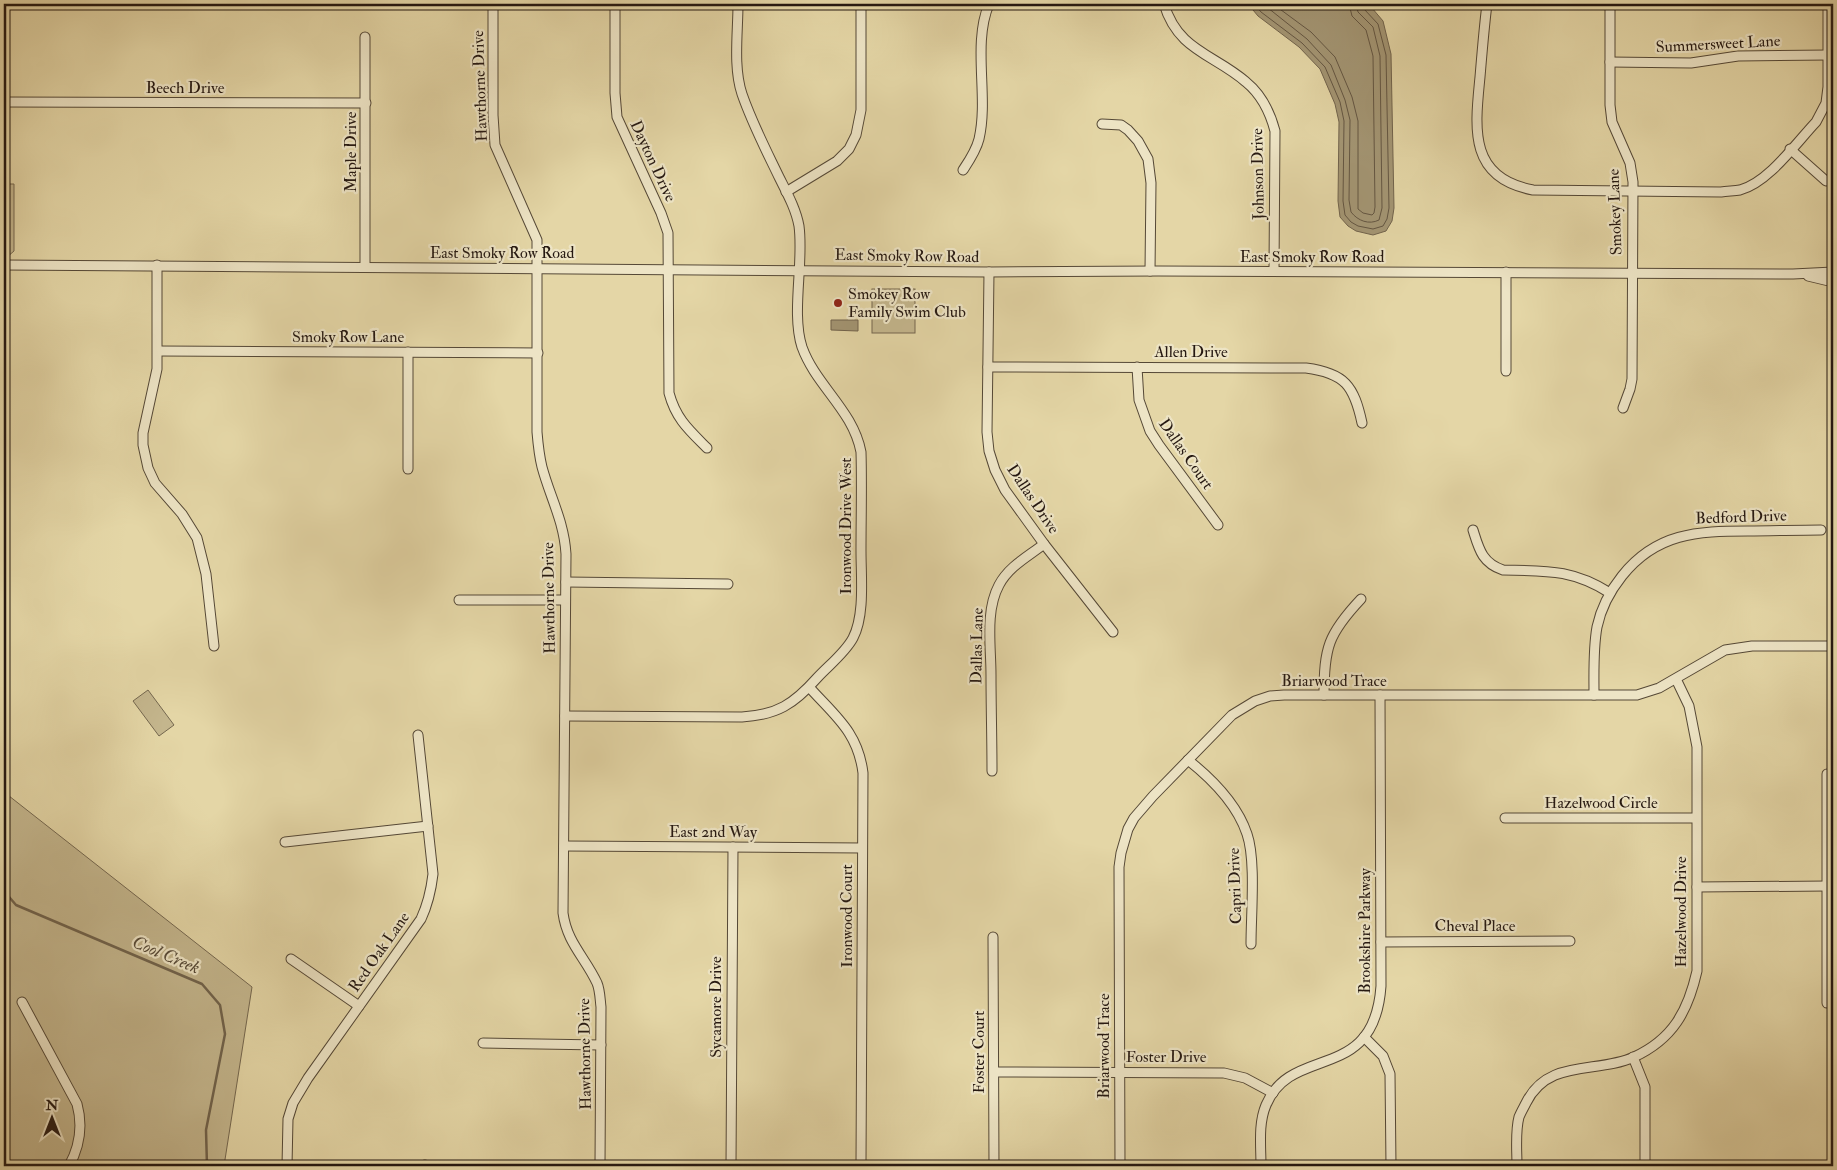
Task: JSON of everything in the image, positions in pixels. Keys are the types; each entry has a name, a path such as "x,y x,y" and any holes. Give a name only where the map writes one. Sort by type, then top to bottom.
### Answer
{"street":[{"name":"Hawthorne Drive","path":"493,4 493,115 495,145 537,240 537,432 542,467 556,505 565,540 564,913 565,926 570,940 589,968 598,986 601,1007 600,1166"},
{"name":"Dayton Drive","path":"615,4 615,93 617,118 668,233 669,393 673,408 683,424 707,448"},
{"name":"Ironwood Drive West","path":"565,716 762,716 791,702 809,687 853,638 860,614 861,452 858,438 850,421 820,379 802,348 800,338 798,226 786,192 742,93 738,68 738,4"},
{"path":"786,192 837,161 849,148 856,135 861,110 861,4"},
{"path":"963,170 974,152 981,128 983,22 989,4"},
{"name":"Johnson Drive","path":"1164,4 1180,36 1194,48 1246,81 1265,104 1272,118 1275,131 1274,272"},
{"path":"1486,4 1476,125 1478,145 1488,164 1502,178 1521,188 1533,190 1633,191 1738,190 1760,180 1816,122 1826,103 1828,87 1828,4"},
{"name":"Smokey Lane","path":"1610,4 1612,122 1630,163 1633,191 1632,379 1624,408"},
{"name":"Maple Drive","path":"365,37 365,267"},
{"name":"Summersweet Lane","path":"1610,62 1690,63 1738,56 1828,55"},
{"name":"Beech Drive","path":"4,102 366,103"},
{"path":"1102,124 1121,126 1128,130 1138,141 1148,159 1151,183 1150,271"},
{"path":"1790,149 1826,181"},
{"name":"East Smoky Row Road","path":"4,260 20,264"},
{"name":"East Smoky Row Road","path":"4,265 989,272 1794,274"},
{"path":"157,265 158,350 155,380 143,433 145,457 155,483 182,514 197,538 206,574 214,646"},
{"name":"Dallas Drive","path":"989,272 987,432 995,470 1005,490 1044,544 1113,632"},
{"path":"1506,272 1506,371"},
{"path":"1794,274 1833,272"},
{"path":"1794,274 1833,282"},
{"name":"Smoky Row Lane","path":"158,350 538,353"},
{"path":"408,352 408,469"},
{"name":"Allen Drive","path":"988,367 1137,366 1306,368 1322,370 1336,376 1349,387 1357,400 1362,423"},
{"name":"Dallas Court","path":"1137,366 1139,400 1150,431 1158,445 1218,524"},
{"path":"1473,530 1479,550 1485,560 1497,568 1503,570 1557,572 1587,580 1610,593"},
{"name":"Bedford Drive","path":"1594,695 1595,638 1602,611 1610,593 1628,568 1649,550 1666,540 1707,531 1820,530"},
{"name":"Dallas Lane","path":"992,771 990,629 992,603 999,585 1012,568 1044,544"},
{"path":"566,582 728,584"},
{"path":"1324,695 1325,664 1331,640 1340,622 1361,599"},
{"path":"459,600 565,600"},
{"name":"Briarwood Trace","path":"1120,1166 1119,868 1121,853 1134,818 1232,715 1255,701 1270,696 1284,695 1636,695 1654,690 1724,650 1752,646 1833,646"},
{"name":"Hazelwood Drive","path":"1517,1166 1519,1116 1529,1097 1544,1080 1564,1072 1633,1057 1663,1038 1678,1022 1688,1002 1697,971 1697,747 1689,706 1676,678"},
{"name":"Ironwood Court","path":"809,687 849,730 858,749 863,773 862,1163"},
{"name":"Brookshire Parkway","path":"1261,1166 1262,1117 1273,1093 1292,1075 1343,1056 1364,1038 1377,1013 1380,1000 1381,942 1380,695"},
{"name":"Red Oak Lane","path":"287,1166 288,1118 293,1103 308,1078 421,919 427,907 433,874 418,735"},
{"name":"Capri Drive","path":"1188,760 1236,809 1247,833 1251,866 1251,944"},
{"path":"1827,774 1827,1003"},
{"name":"Hazelwood Circle","path":"1505,818 1696,818"},
{"path":"285,842 428,826"},
{"name":"East 2nd Way","path":"564,846 862,848"},
{"name":"Sycamore Drive","path":"731,1166 733,847"},
{"path":"1697,887 1827,886"},
{"name":"Foster Court","path":"993,937 994,1166"},
{"name":"Cheval Place","path":"1381,942 1570,941"},
{"path":"291,959 360,1006"},
{"path":"22,1002 77,1104 81,1119 80,1137 75,1156 69,1166"},
{"path":"1364,1038 1383,1056 1390,1074 1391,1166"},
{"path":"483,1043 601,1045"},
{"path":"1633,1057 1645,1087 1646,1166"},
{"name":"Foster Drive","path":"994,1072 1224,1073 1245,1078 1273,1093"}],"shaded area":[{"path":"4,184 14,184 14,251 6,258 4,257"},
{"path":"872,289 915,289 915,333 872,333"},
{"path":"148,690 174,725 159,736 133,701"},
{"path":"4,792 252,987 224,1166 4,1166"}],"water":[{"path":"1248,4 1364,4 1372,8 1383,21 1391,54 1394,208 1392,221 1386,231 1373,235 1356,231 1348,226 1340,217 1338,201 1339,122 1335,104 1320,69 1299,47 1258,16"},
{"path":"831,320 858,320 858,331 831,330"}],"waterway":[{"name":"Cool Creek","path":"4,891 16,905 202,984 220,1005 225,1034 206,1130 207,1166"}],"place":[{"name":"Smokey Row Family Swim Club","path":"838,303"}]}
